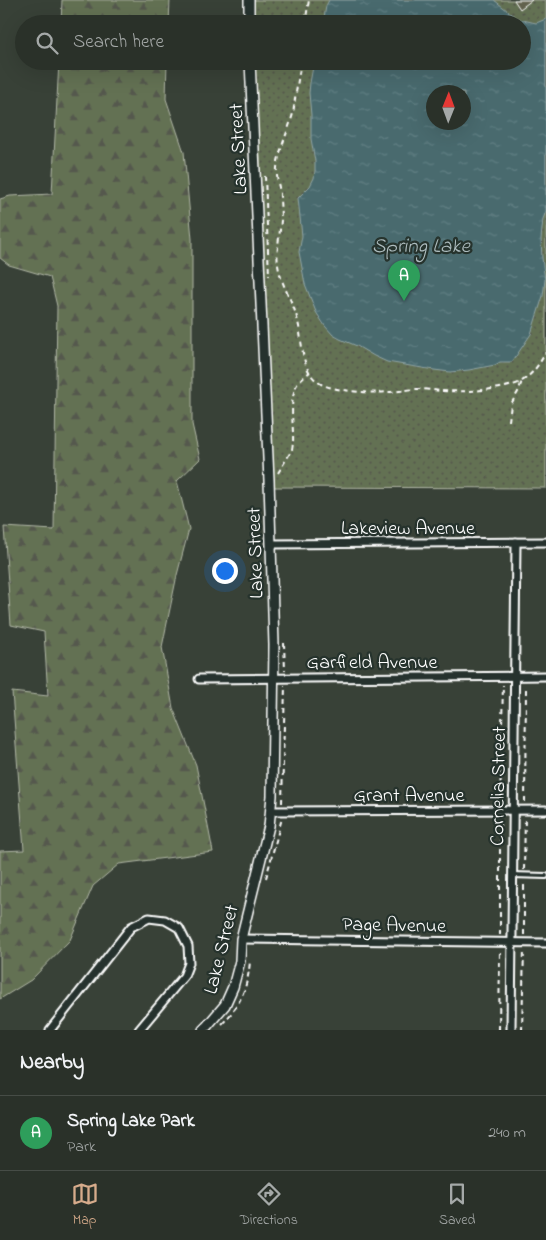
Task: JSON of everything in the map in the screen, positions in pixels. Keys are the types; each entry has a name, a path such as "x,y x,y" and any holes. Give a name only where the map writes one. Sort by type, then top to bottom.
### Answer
{"street":[{"path":"248,0 249,15"},
{"name":"Lake Street","path":"207,1029 225,1005 233,987 240,961 241,938 269,826 271,810 274,678 271,544 250,70"},
{"name":"Cornelia Street","path":"510,1030 516,542"},
{"name":"Lakeview Avenue","path":"271,544 546,542"},
{"name":"Garfield Avenue","path":"199,679 546,676"},
{"name":"Grant Avenue","path":"271,810 546,810"},
{"path":"50,1030 131,927 149,918 165,920 179,928 188,946 189,963 184,976 139,1030"},
{"name":"Page Avenue","path":"241,938 546,943"}],"lane":[{"path":"512,875 546,876"}],"path":[{"path":"306,15 309,0"},
{"path":"299,70 293,116 282,148 276,174 280,194 281,221 278,264 282,281 295,310 300,331 301,348 310,372 324,385 348,390 387,393 418,389 470,390 509,386 522,381 534,370 546,352"},
{"path":"278,473 288,457 293,443 293,400 295,389 300,380 310,372"},
{"path":"509,421 512,404 522,381"},
{"path":"499,1030 502,686 505,676"},
{"path":"522,1030 526,690"}],"green space":[{"path":"62,0 170,0 169,15 61,15"},
{"path":"249,0 546,0 546,488 269,487 250,70 531,70 531,15 249,15"},
{"path":"59,70 167,70 166,99 184,152 192,239 192,424 200,459 177,481 189,529 162,647 173,708 196,765 213,852 119,864 93,886 70,940 31,980 0,999 0,851 24,850 12,692 48,696 44,632 11,625 4,527 54,530 57,306 50,277 9,265 0,258 0,199 10,196 52,194"}],"water":[{"name":"Spring Lake","path":"329,0 494,0 513,15 324,15"},
{"name":"Spring Lake","path":"546,19 546,211 543,219 541,239 545,280 543,296 531,334 512,362 500,362 495,365 450,372 387,362 333,335 325,326 316,312 305,284 299,252 302,236 298,198 310,186 315,171 311,139 309,93 312,70 531,70 531,22 536,23"}],"building":[{"path":"514,0 532,0 520,9"}],"place":[{"name":"Spring Lake Park","path":"404,301"}]}
